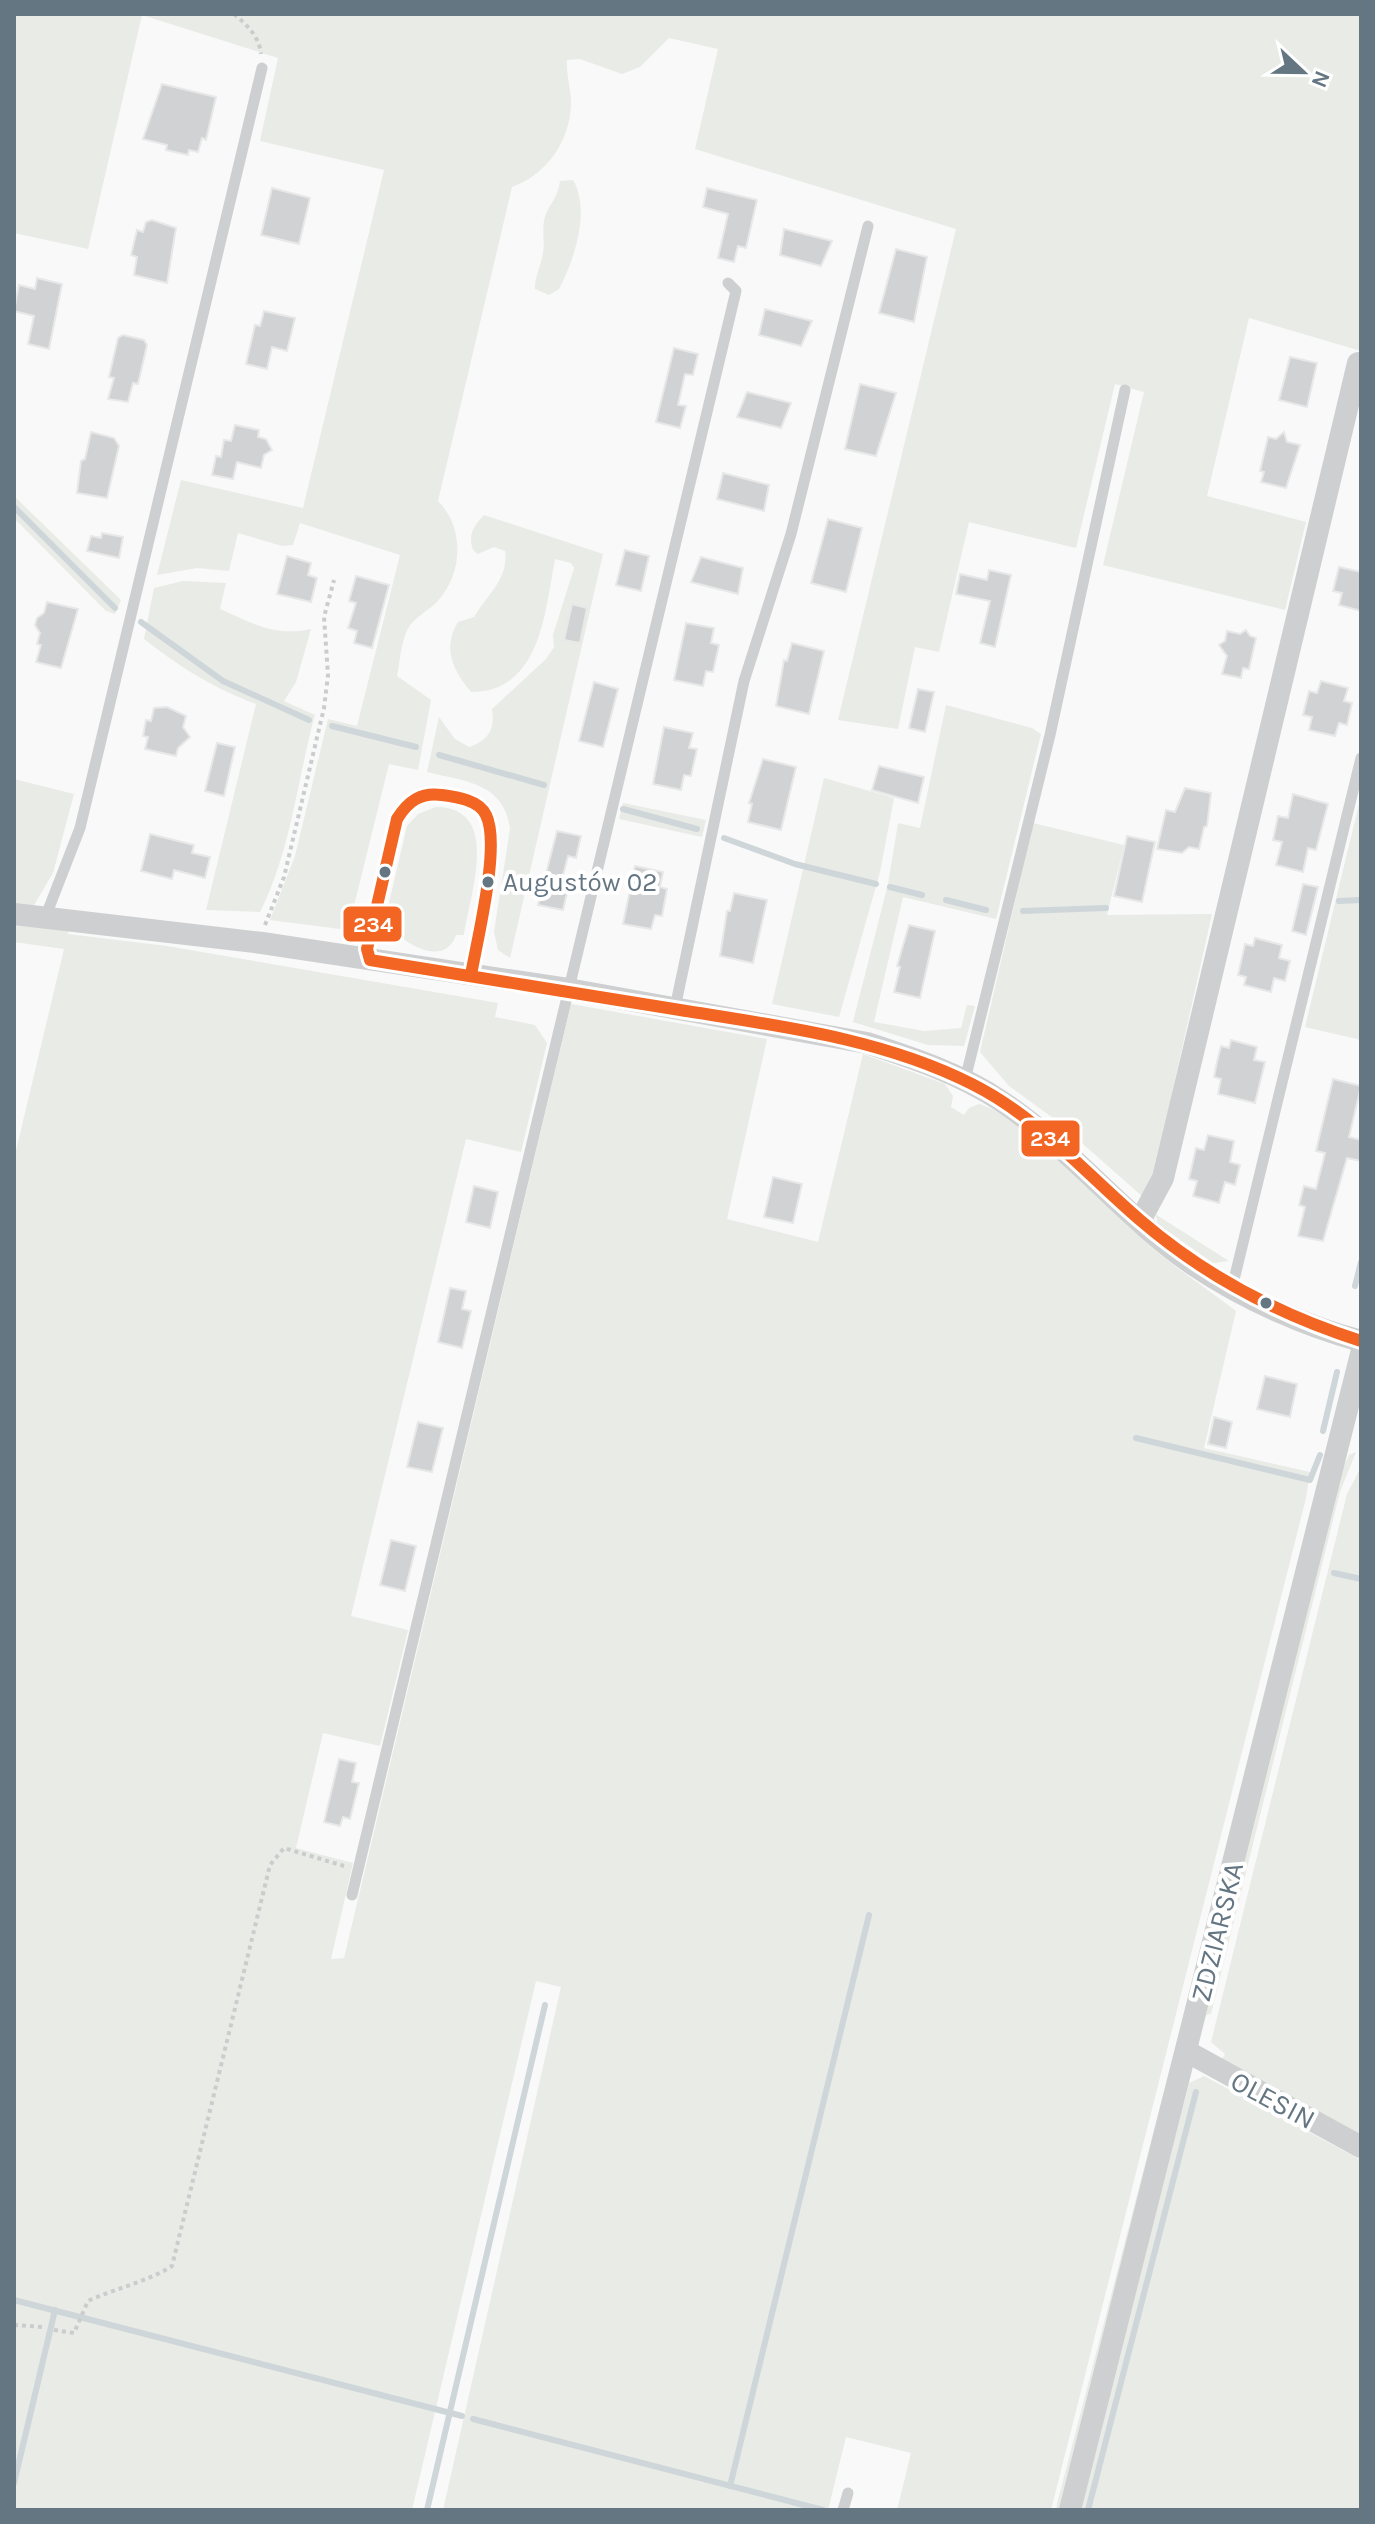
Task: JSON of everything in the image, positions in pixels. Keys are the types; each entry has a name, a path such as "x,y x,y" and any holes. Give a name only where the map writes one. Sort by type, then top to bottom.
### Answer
{"street":[{"path":"1140,1221 1163,1178 1358,363"},
{"path":"14,914 262,943 568,989 867,1043 965,1080 1032,1123 1140,1221 1194,1265 1232,1288 1328,1331 1361,1341"},
{"name":"ZDZIARSKA","path":"1070,2510 1186,2051 1351,1440 1361,1354"},
{"name":"OLESIN","path":"1186,2051 1361,2147"}],"lane":[{"path":"45,918 80,828 262,68"},
{"path":"675,1008 744,681 791,534 868,226"},
{"path":"352,1895 736,291 728,283"},
{"path":"965,1080 1050,735 1125,390"},
{"path":"1232,1288 1361,758"},
{"path":"370,960 367,949 397,819 414,798 435,794 478,806 490,824 490,853 471,975"},
{"path":"843,2510 848,2493"}],"path":[{"path":"234,14 249,27 260,44 262,68"},
{"path":"262,943 266,923 284,877 324,708 328,675 324,617 334,580"},
{"path":"54,2330 74,2333 88,2301 172,2266 270,1865 284,1848 358,1870"},
{"path":"14,2325 43,2327"}],"shaded area":[{"path":"14,14 1361,14 1361,351 1249,318 1207,496 1306,522 1285,610 1103,565 1144,392 1115,384 1076,548 969,522 939,652 915,647 898,729 838,720 956,229 695,149 718,49 669,38 640,67 622,74 580,59 567,60 570,118 554,155 535,174 512,187 438,501 453,524 456,565 446,591 411,624 402,644 397,676 431,700 418,770 389,764 348,930 270,920 295,856 328,719 357,726 400,555 300,523 293,545 282,546 238,533 229,571 197,568 157,575 181,480 303,508 384,170 260,141 278,58 142,15 88,249 14,233"},
{"path":"573,180 581,206 575,250 559,289 549,295 535,289 543,253 544,221 560,181"},
{"path":"14,496 121,600 115,614 106,611 14,518"},
{"path":"484,515 603,554 510,958 498,950 494,932 510,829 507,814 491,793 480,787 427,772 439,717 455,739 469,747 476,744 489,733 492,709 546,659 554,647 553,635 574,568 571,563 555,559 542,624 526,664 512,679 494,688 471,692 459,676 452,659 453,632 458,622 474,617 496,586 505,561 505,551 494,547 478,554 473,550 472,531"},
{"path":"183,581 226,583 220,609 253,624 286,631 311,629 296,682 284,701 315,715 286,840 271,889 260,912 206,910 256,704 197,676 144,639 154,588"},
{"path":"946,705 1032,728 1041,734 996,919 903,897 874,1022 924,1031 961,1028 967,1005 975,1006 964,1046 928,1045 853,1022 888,884 898,823 920,828"},
{"path":"824,778 894,798 880,872 839,1017 772,1004"},
{"path":"14,779 74,794 53,873 34,905 14,906"},
{"path":"1361,800 1361,1040 1305,1027"},
{"path":"623,803 706,820 702,837 619,819"},
{"path":"436,807 456,811 469,821 477,856 464,935 456,935 450,946 441,951 430,951 408,942 385,920 407,826 418,814"},
{"path":"1033,823 1124,845 1107,915 1212,914 1152,1183 1143,1197 1057,1121 1009,1086 980,1052"},
{"path":"14,920 70,923 68,934 167,946 498,1003 495,1017 535,1025 547,1043 521,1152 466,1139 351,1616 408,1630 380,1746 323,1733 296,1848 353,1863 331,1959 344,1958 571,1004 767,1039 727,1219 818,1242 863,1054 945,1084 953,1096 951,1107 964,1115 969,1108 979,1104 1021,1127 1153,1248 1236,1311 1204,1448 1310,1472 1306,1498 1051,2510 897,2510 911,2453 846,2437 828,2510 443,2510 561,1987 536,1981 412,2510 14,2510 14,1159 64,949 14,942"},
{"path":"1155,1214 1229,1261 1213,1263 1159,1225"},
{"path":"1356,1452 1340,1492 1211,2014 1206,2015 1341,1472 1349,1455"},
{"path":"1361,1467 1361,2136 1222,2059 1225,2054 1211,2042 1347,1494"},
{"path":"1181,2025 1062,2510 1056,2510 1057,2504"},
{"path":"1204,2076 1361,2160 1361,2510 1078,2510 1189,2083"}],"building":[{"path":"162,84 216,97 206,140 202,138 198,152 189,150 188,155 166,150 167,145 143,139"},
{"path":"272,188 310,198 299,244 261,235"},
{"path":"707,188 757,200 746,248 738,246 734,262 718,258 728,214 703,207"},
{"path":"152,220 176,228 167,283 134,275 137,257 131,255 137,230 143,232 146,222"},
{"path":"784,229 832,241 821,266 780,255"},
{"path":"896,249 927,257 914,322 879,313"},
{"path":"37,278 62,284 49,349 28,344 34,316 14,311 19,285 35,289"},
{"path":"765,309 812,321 801,346 759,335"},
{"path":"264,311 295,318 287,351 272,347 267,369 246,364 255,325 260,326"},
{"path":"123,335 144,340 147,345 138,384 133,383 128,402 108,399 114,378 109,377 118,338"},
{"path":"674,348 698,354 693,375 685,374 678,405 686,406 680,428 656,422"},
{"path":"1290,357 1317,363 1307,407 1279,400"},
{"path":"860,384 896,393 876,456 845,449"},
{"path":"747,392 791,403 781,428 737,417"},
{"path":"235,425 259,430 258,437 266,439 272,450 264,455 261,468 237,462 233,479 212,475 216,456 221,457 224,440 231,441"},
{"path":"91,432 114,438 119,446 107,498 77,493 81,461 85,459"},
{"path":"1284,432 1287,442 1300,445 1286,488 1261,482 1264,472 1260,471 1268,437 1276,439"},
{"path":"723,473 769,485 764,511 717,499"},
{"path":"828,519 862,528 846,592 811,583"},
{"path":"102,533 123,537 119,558 87,551 91,536 101,538"},
{"path":"625,550 649,556 641,591 616,585"},
{"path":"287,556 311,563 308,575 317,578 311,602 277,594"},
{"path":"701,557 743,568 738,594 691,582"},
{"path":"1339,567 1361,572 1361,611 1339,605 1342,593 1333,591"},
{"path":"989,570 1011,575 995,647 980,643 990,601 956,594 960,574 987,580"},
{"path":"356,576 389,585 372,648 354,643 357,631 348,628 356,603 349,601"},
{"path":"47,602 78,609 61,668 36,662 41,645 37,644 40,633 35,625 37,618 44,613"},
{"path":"572,604 587,608 580,643 564,640"},
{"path":"686,623 714,628 711,643 719,645 713,672 706,671 703,686 674,680"},
{"path":"1246,630 1256,638 1249,669 1243,668 1241,678 1222,674 1227,656 1219,645 1225,641 1227,631 1240,634"},
{"path":"792,643 824,651 809,714 776,706 784,660 787,661"},
{"path":"1321,681 1348,688 1344,701 1352,703 1347,725 1339,723 1335,736 1309,730 1312,717 1303,715 1309,691 1317,693"},
{"path":"594,682 618,689 603,747 579,741"},
{"path":"918,689 934,692 925,732 909,728"},
{"path":"167,707 186,716 183,727 190,737 178,748 176,756 145,749 148,737 143,736 146,720 151,721 154,708"},
{"path":"664,727 693,733 689,748 697,749 691,776 684,775 681,790 653,784"},
{"path":"217,743 235,747 224,796 205,791"},
{"path":"763,759 796,767 781,830 748,822 752,804 749,803"},
{"path":"879,766 924,777 918,803 872,790"},
{"path":"1185,788 1211,793 1207,826 1204,827 1199,849 1189,847 1182,853 1157,849 1166,810 1175,812"},
{"path":"1293,794 1328,804 1316,850 1308,848 1303,872 1276,865 1282,842 1273,840 1278,816 1288,818"},
{"path":"557,831 581,836 576,858 568,856 560,887 568,889 563,910 538,905"},
{"path":"150,834 194,845 192,853 210,857 205,878 174,870 172,879 141,871"},
{"path":"1127,836 1155,842 1142,902 1114,896"},
{"path":"635,866 663,872 660,887 667,889 662,916 655,915 651,929 623,924"},
{"path":"1303,884 1318,887 1306,935 1292,931"},
{"path":"734,893 767,900 753,963 720,956 727,911 730,911"},
{"path":"909,925 935,931 920,998 894,992 900,967 897,966"},
{"path":"1255,938 1282,945 1279,958 1290,961 1285,981 1274,978 1271,992 1244,985 1246,977 1238,975 1245,944 1253,946"},
{"path":"1231,1040 1257,1047 1254,1060 1265,1062 1255,1103 1218,1094 1221,1079 1214,1077 1217,1062 1221,1046 1229,1048"},
{"path":"1333,1079 1361,1086 1349,1137 1361,1140 1361,1161 1347,1158 1323,1241 1298,1236 1305,1207 1299,1205 1304,1186 1316,1189 1325,1153 1316,1151"},
{"path":"1208,1135 1234,1141 1230,1162 1240,1165 1235,1185 1225,1182 1219,1203 1193,1196 1197,1181 1189,1179 1196,1148 1204,1150"},
{"path":"773,1177 802,1184 793,1223 764,1217"},
{"path":"474,1186 498,1192 490,1228 466,1222"},
{"path":"450,1288 466,1291 462,1309 471,1311 462,1348 438,1342"},
{"path":"1265,1376 1297,1384 1290,1417 1257,1409"},
{"path":"1214,1417 1232,1422 1226,1448 1208,1444"},
{"path":"418,1422 443,1428 432,1472 407,1467"},
{"path":"391,1540 416,1546 405,1591 380,1585"},
{"path":"339,1759 356,1763 352,1782 359,1783 350,1819 343,1817 340,1826 324,1822"}],"waterway":[{"path":"14,507 115,608"},
{"path":"141,622 223,681 309,720"},
{"path":"332,726 416,747"},
{"path":"439,755 544,785"},
{"path":"623,809 697,829"},
{"path":"724,838 795,864 876,884"},
{"path":"890,887 922,895"},
{"path":"946,900 986,910"},
{"path":"1339,901 1361,900"},
{"path":"1023,911 1106,908"},
{"path":"1355,1286 1361,1262"},
{"path":"1323,1431 1337,1372"},
{"path":"1136,1438 1310,1480 1320,1455"},
{"path":"1334,1573 1361,1579"},
{"path":"730,2486 869,1915"},
{"path":"427,2510 545,2005"},
{"path":"1088,2510 1196,2092"},
{"path":"14,2300 462,2416"},
{"path":"14,2483 55,2310"},
{"path":"473,2419 823,2510"}],"transit line":[{"name":"234","path":"471,975 489,870 490,829 483,810 473,803 434,794 421,797 406,807 397,819 367,949 370,960 792,1028 866,1045 937,1068 996,1097 1040,1129 1140,1220 1190,1259 1272,1306 1361,1341"}],"place":[{"name":"Augustów 02","path":"488,882"}]}
